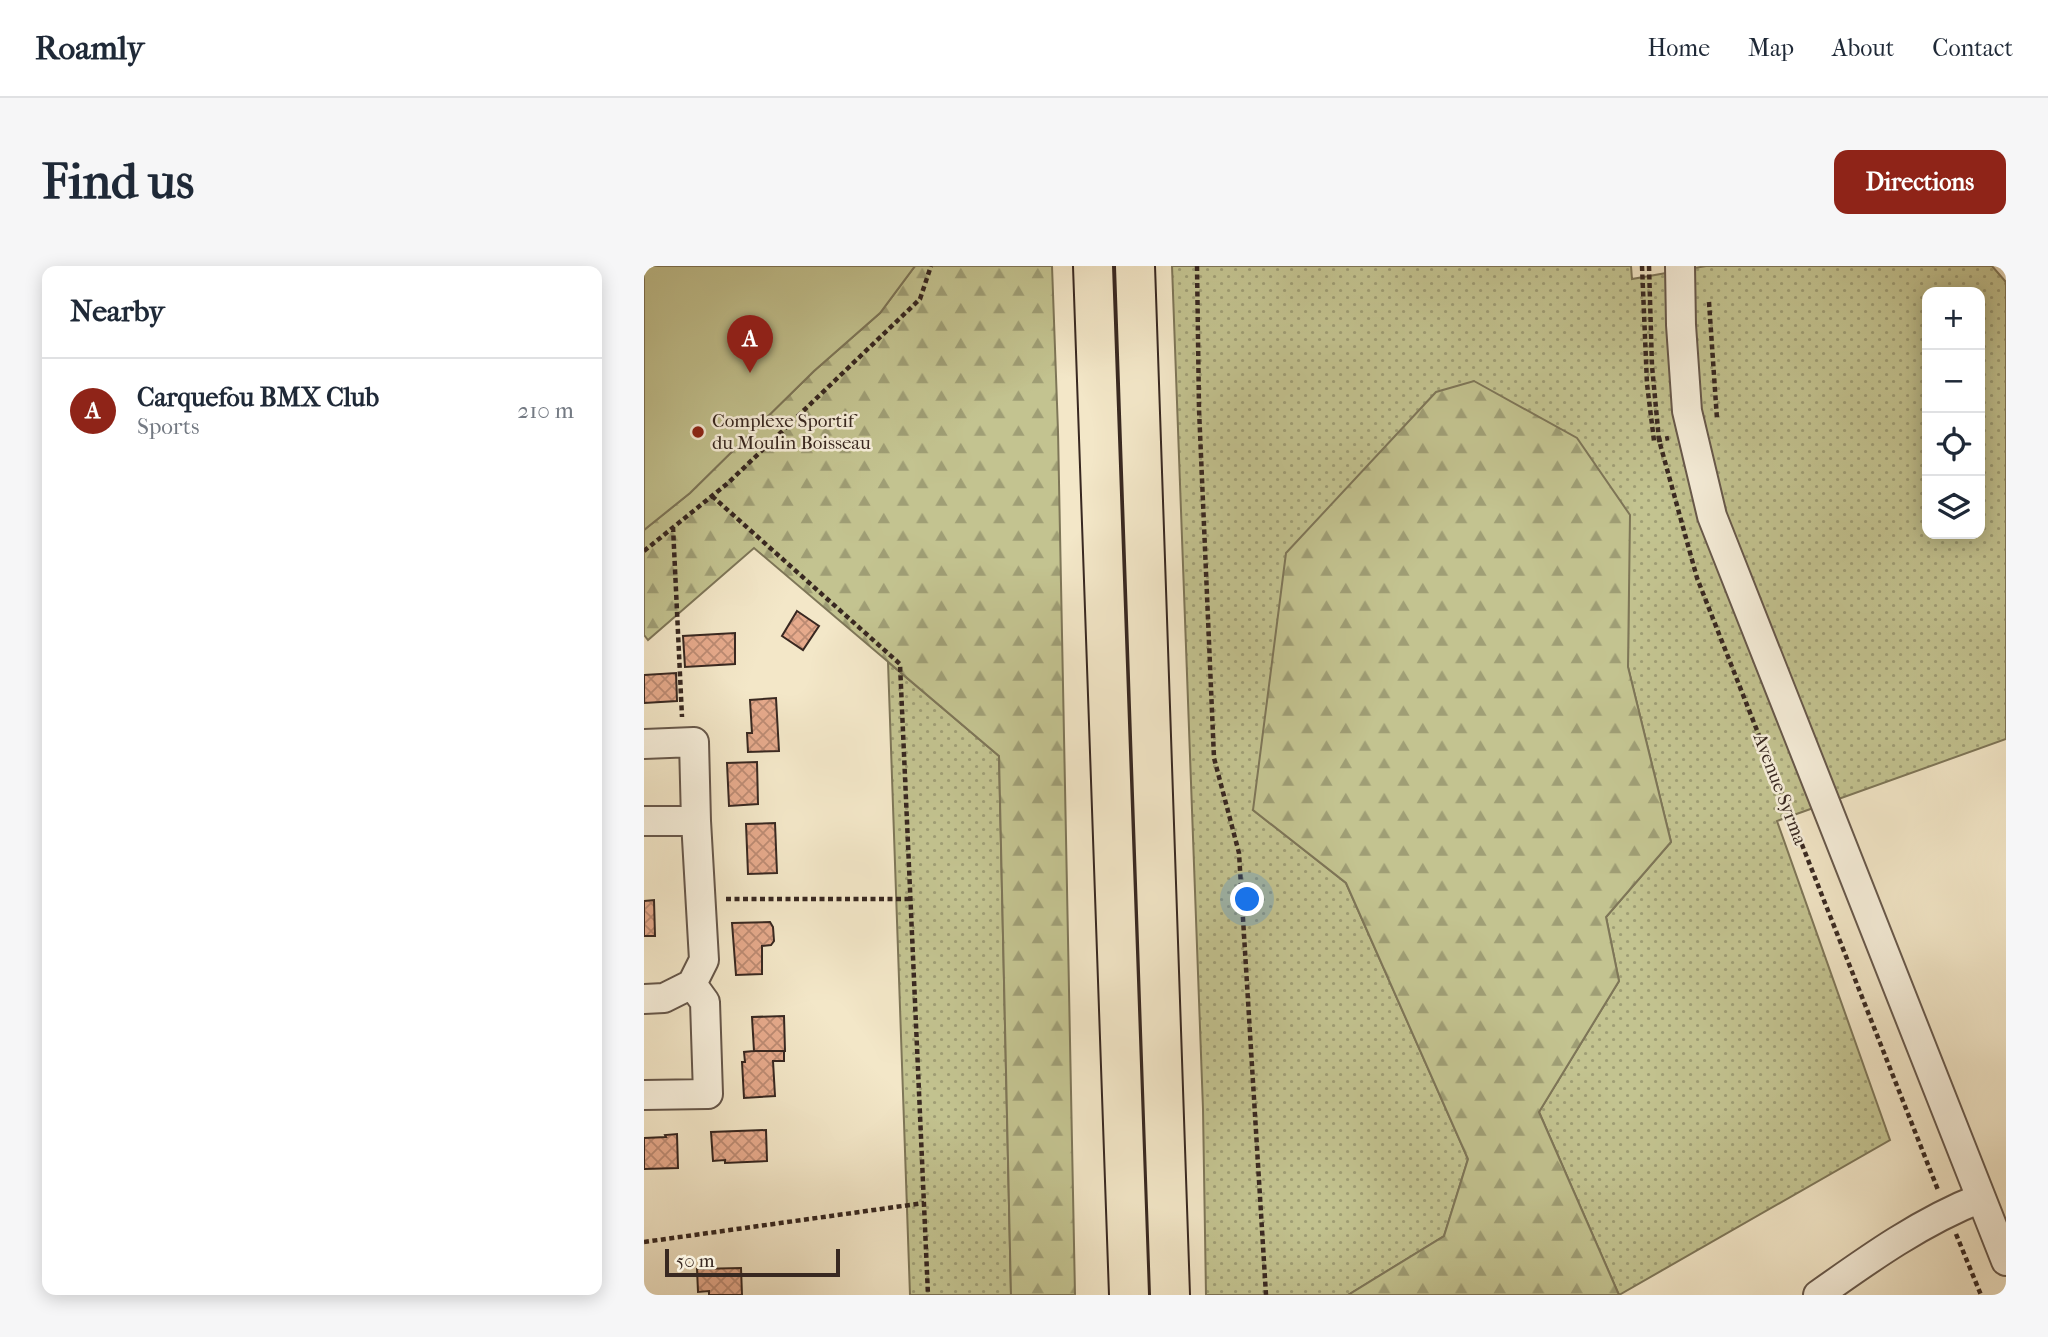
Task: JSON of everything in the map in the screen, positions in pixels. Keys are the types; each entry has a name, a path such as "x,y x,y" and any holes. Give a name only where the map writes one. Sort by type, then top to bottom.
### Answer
{"highway":[{"path":"1093,266 1129,1295"},
{"path":"1135,266 1170,1295"}],"street":[{"name":"Avenue Syrma","path":"1680,266 1687,411 1712,516 2006,1261"},
{"path":"644,744 694,742 704,960 692,984 664,998 644,999"},
{"path":"644,821 696,821"},
{"path":"644,1095 708,1094 705,1002 692,984"},
{"path":"1818,1295 1872,1256 1947,1211 1981,1198"}],"path":[{"path":"644,551 712,496 920,299 932,266"},
{"path":"1197,266 1199,409 1214,758 1239,853 1266,1295"},
{"path":"1642,266 1647,384 1654,441"},
{"name":"Avenue Syrma","path":"1649,266 1652,366 1659,440 1696,578 1981,1295"},
{"path":"1704,304 1705,341 1715,430"},
{"path":"712,496 900,664 928,1295"},
{"path":"673,527 683,743"},
{"path":"700,899 912,900"},
{"path":"644,1242 924,1203"}],"green space":[{"name":"Complexe Sportif du Moulin Boisseau","path":"644,266 915,266 880,313 814,371 690,493 644,530"},
{"path":"915,266 1052,266 1058,431 1075,1295 1011,1295 999,756 754,548 648,640 644,635 644,530 690,493 814,371 880,313"},
{"path":"1172,266 1631,266 1632,279 1706,266 1992,266 2006,282 2006,739 1777,821 1890,1140 1619,1295 1539,1112 1619,981 1606,917 1671,842 1628,667 1629,515 1253,810 1346,883 1468,1159 1444,1236 1348,1295 1206,1295 1203,1109"},
{"path":"1474,381 1577,438 1630,515 1628,667 1671,842 1606,917 1619,981 1539,1112 1619,1295 1348,1295 1444,1236 1468,1159 1346,883 1253,810 1286,553 1436,392"},
{"path":"888,662 999,756 1011,1295 910,1295"}],"building":[{"path":"797,611 819,626 803,650 782,636"},
{"path":"735,633 735,664 685,667 683,636"},
{"path":"676,673 677,701 644,703 644,675"},
{"path":"776,698 779,751 748,752 747,733 752,733 750,700"},
{"path":"757,762 758,804 729,806 727,763"},
{"path":"775,823 777,873 748,874 746,824"},
{"path":"654,900 655,936 644,936 644,901"},
{"path":"770,922 774,941 771,945 762,946 762,974 736,975 732,923"},
{"path":"784,1016 785,1051 754,1051 752,1017"},
{"path":"784,1051 784,1061 773,1061 775,1096 744,1098 744,1052"},
{"path":"766,1130 767,1161 713,1161 711,1132"},
{"path":"677,1134 678,1168 644,1169 644,1138"},
{"path":"741,1268 742,1295 709,1295 709,1291 698,1292 697,1269"}],"place":[{"name":"Carquefou BMX Club","path":"750,373"},
{"name":"Complexe Sportif du Moulin Boisseau","path":"698,432"}]}
